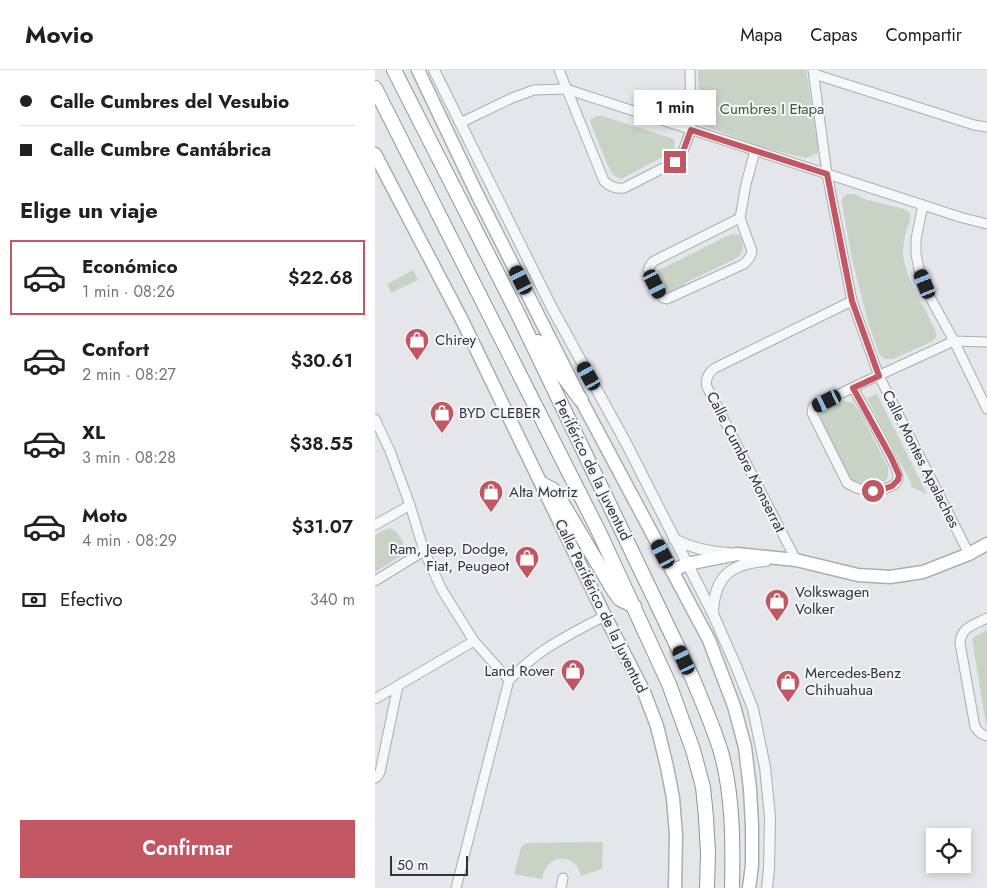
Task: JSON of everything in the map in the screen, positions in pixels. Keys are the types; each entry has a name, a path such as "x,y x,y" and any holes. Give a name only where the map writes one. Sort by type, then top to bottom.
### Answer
{"highway":[{"name":"Periférico de la Juventud","path":"394,70 517,314 669,627 713,727 721,753 732,824 731,888"},
{"path":"403,70 422,126"},
{"name":"Periférico de la Juventud","path":"375,88 599,532 669,684 693,750 703,787 708,853 707,888"},
{"path":"517,314 581,400"},
{"path":"542,484 553,490 558,496 620,599 634,606"}],"main road":[{"path":"418,70 473,185 581,400 709,640 734,706 745,747 752,825 752,865 749,888"},
{"name":"Calle Periférico de la Juventud","path":"375,154 462,320 605,616 644,692 657,726 673,798 676,835 675,888"},
{"path":"672,571 687,564 737,554 796,560 858,575 890,578 923,572 969,554 987,544"}],"street":[{"path":"435,70 552,308 621,434 713,614 736,666 753,709 765,767 770,817 767,888"},
{"path":"559,70 603,181 613,188 619,189 675,162 682,154 691,130 690,70"},
{"path":"814,72 974,125 987,127"},
{"name":"Calle Montes Apalaches","path":"814,72 827,174 852,301 879,376 969,554"},
{"path":"460,123 512,98 534,90 566,89 987,224"},
{"path":"740,218 651,264 648,270 663,298 667,299 744,264 748,260 752,250 740,218 755,150"},
{"path":"923,205 916,239 919,269 931,299 987,408"},
{"name":"Calle Cumbre Monserrat","path":"796,560 707,387 707,376 715,368 852,301"},
{"path":"853,388 899,475 898,480 892,486 881,490 862,490 847,483 812,413 813,407 853,388 954,341 987,342"},
{"path":"375,419 390,451 410,505 424,551 442,590 474,641 509,680"},
{"path":"375,525 410,505"},
{"path":"674,539 707,551 737,554"},
{"path":"375,581 424,551"},
{"path":"713,614 715,595 719,584 734,569 743,564 754,562 796,560"},
{"path":"456,888 509,680 544,650 605,616"},
{"path":"987,618 966,628 960,636 975,727 979,733 987,736"},
{"path":"375,699 442,658 474,641"},
{"path":"375,778 379,772 398,686"}],"green space":[{"name":"Cumbres I Etapa","path":"698,70 806,70 818,153 806,158 760,147 702,125"},
{"path":"596,116 602,116 674,139 675,148 672,152 621,179 613,175 608,166 591,124 590,120"},
{"path":"848,194 855,194 864,199 904,209 910,213 903,246 905,265 908,276 937,336 933,341 893,359 884,359 879,354 869,325 852,259 842,204 842,198"},
{"path":"733,234 740,235 743,245 742,253 737,258 685,283 679,292 668,292 657,276 659,270"},
{"path":"413,270 418,280 391,293 387,284"},
{"path":"877,394 927,494 911,487 911,483 867,398"},
{"path":"844,401 853,403 859,411 888,467 886,481 870,485 852,480 845,471 820,420 821,411"},
{"path":"390,528 397,532 401,539 404,547 403,555 375,572 375,535"},
{"path":"987,630 987,725 986,725 972,638"},
{"path":"603,842 602,869 581,876 575,864 569,860 562,859 555,860 546,867 542,879 514,874 521,848 528,843"}],"place":[{"name":"Chirey","path":"417,361"},
{"name":"BYD CLEBER","path":"442,434"},
{"name":"Alta Motriz","path":"491,513"},
{"name":"Ram, Jeep, Dodge, Fiat, Peugeot","path":"527,579"},
{"name":"Volkswagen Volker","path":"777,622"},
{"name":"Land Rover","path":"573,692"},
{"name":"Mercedes-Benz Chihuahua","path":"788,703"}],"route":[{"path":"675,162 686,146 691,130 827,174 852,301 879,376 853,388 899,475 898,480 892,486 873,491"}]}
